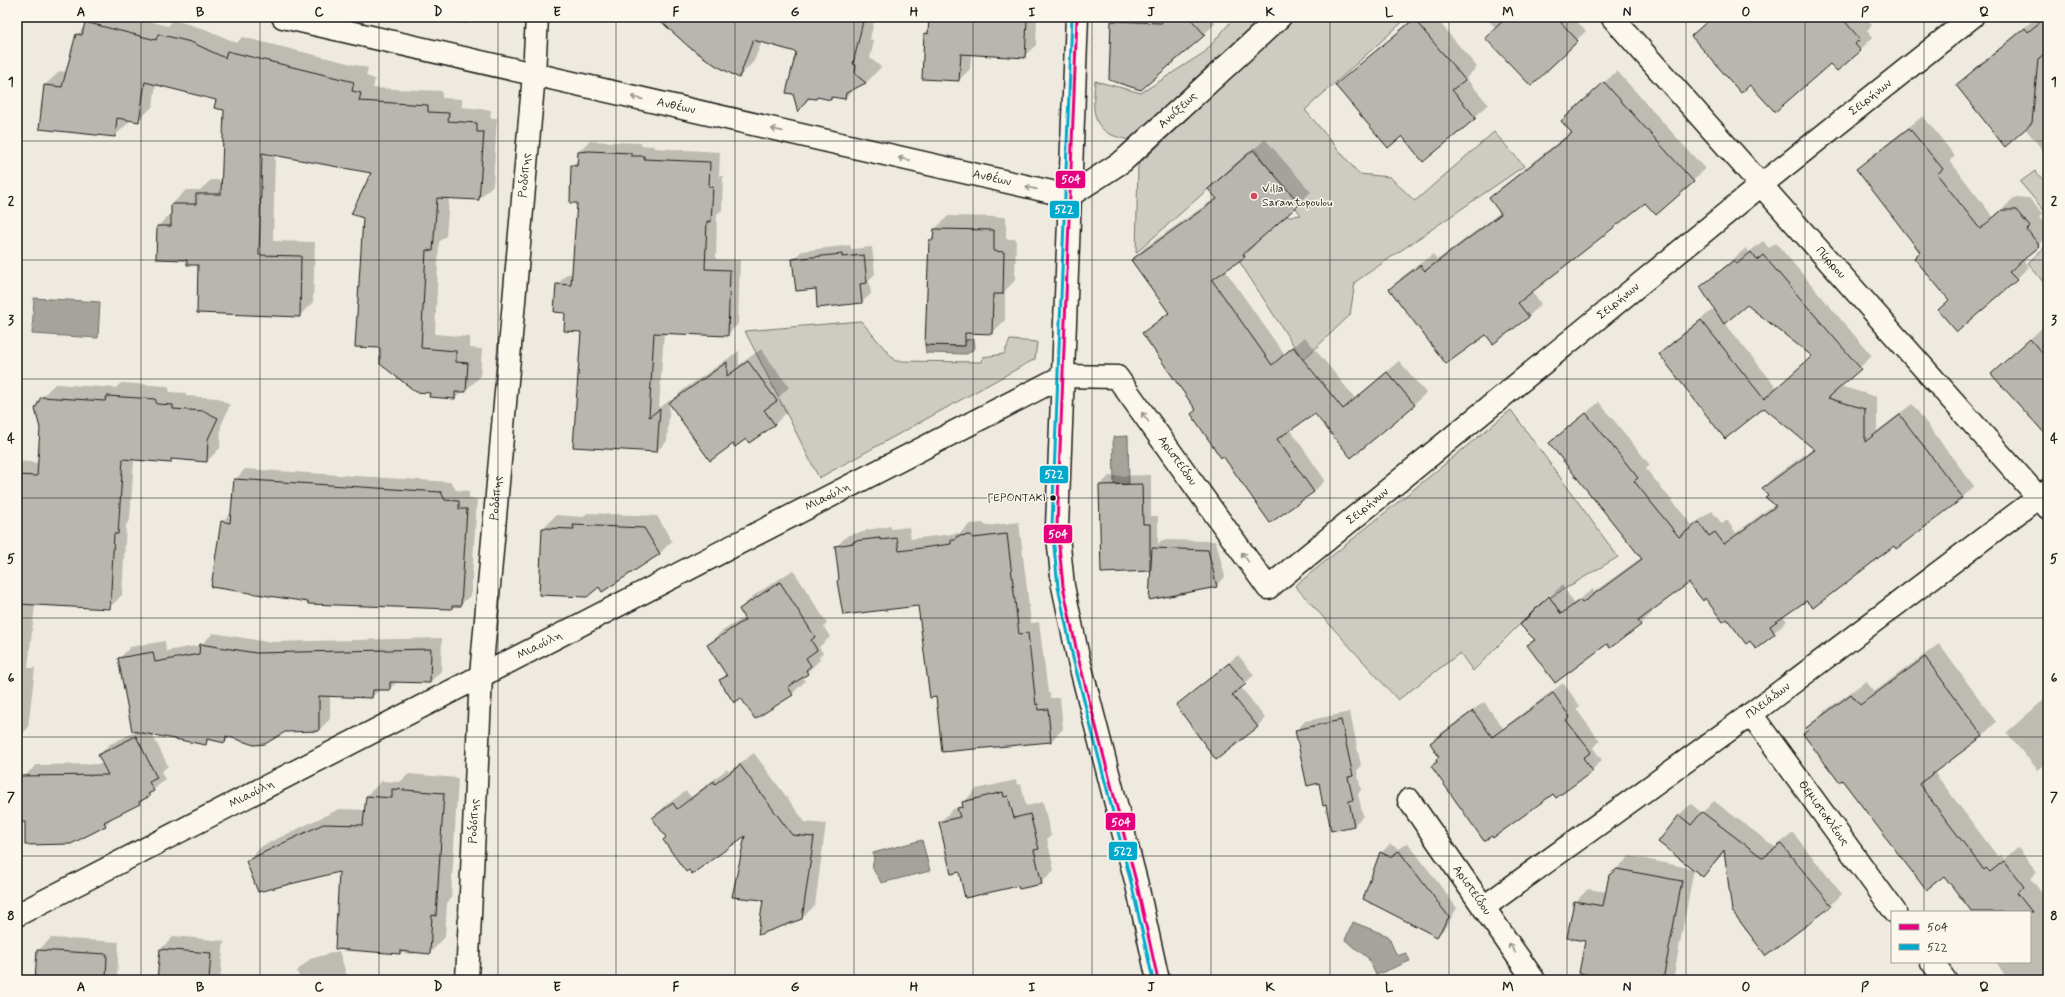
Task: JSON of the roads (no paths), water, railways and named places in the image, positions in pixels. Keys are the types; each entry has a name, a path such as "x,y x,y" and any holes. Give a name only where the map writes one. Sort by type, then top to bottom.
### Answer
{"street":[{"name":"Ανθέων","path":"283,17 1069,196"},
{"name":"Ροδόπης","path":"467,980 481,676 534,74 537,17"},
{"path":"1077,17 1057,526 1063,586 1078,657 1137,885 1158,980"},
{"name":"Ανοίξεως","path":"1069,196 1123,161 1280,17"},
{"name":"Πύρρου","path":"1612,17 1761,185 2045,499"},
{"name":"Σειρήνων","path":"1268,588 1761,185 1972,17"},
{"name":"Μιαούλη","path":"17,915 1063,376"},
{"name":"Αριστείδου","path":"1063,376 1117,378 1268,588"},
{"name":"Πλειάδων","path":"1484,907 2045,499"},
{"name":"Θεμιστοκλέους","path":"1751,714 1894,911"},
{"name":"Αριστείδου","path":"1409,800 1534,980"},
{"path":"1933,963 1945,980"}],"place":[{"name":"Villa Sarantopoulou","path":"1254,196"},
{"name":"ΓΕΡΟΝΤΑΚΙ","path":"1053,498"}]}
